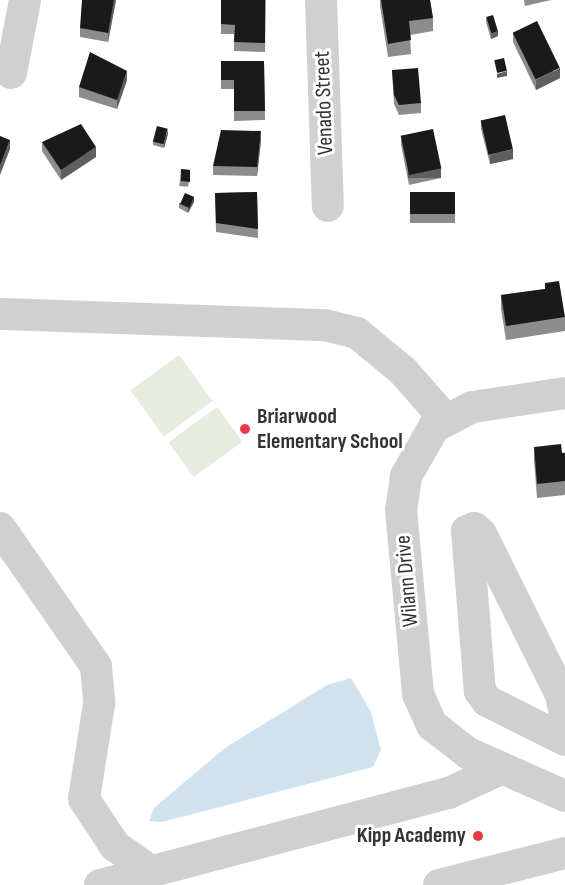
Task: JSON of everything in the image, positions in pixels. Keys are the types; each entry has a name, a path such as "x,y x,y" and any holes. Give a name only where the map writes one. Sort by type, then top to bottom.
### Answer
{"street":[{"path":"11,73 26,0"},
{"name":"Venado Street","path":"321,0 328,206"},
{"path":"3,314 325,325 357,333 403,371 446,420"},
{"name":"Wilann Drive","path":"565,393 481,405 446,420 419,446 402,495 418,694 432,725 447,739 501,770 565,795"},
{"path":"0,528 96,666 99,704 84,800 115,846 152,872"},
{"path":"565,715 561,695 481,534 474,528 467,531 480,691 487,700 565,740"},
{"path":"100,885 449,793 501,770"},
{"path":"439,885 565,853"}],"shaded area":[{"path":"179,355 213,401 164,436 130,390"},
{"path":"217,407 242,442 194,477 168,442"}],"water":[{"path":"351,678 371,712 381,750 373,767 162,822 149,821 154,808 225,748 327,685"}],"building":[{"path":"82,0 114,0 108,33 80,28"},
{"path":"221,0 265,0 265,43 234,42 235,25 221,24"},
{"path":"381,0 430,0 433,18 409,21 411,40 388,44"},
{"path":"493,15 498,31 491,33 486,17"},
{"path":"537,21 560,68 536,80 513,33"},
{"path":"90,52 127,71 117,100 79,87"},
{"path":"504,58 507,71 497,73 494,60"},
{"path":"221,61 264,61 265,111 234,111 234,80 221,80"},
{"path":"418,68 421,103 399,105 394,95 392,70"},
{"path":"505,115 513,149 489,155 481,121"},
{"path":"81,124 96,147 61,170 42,142"},
{"path":"157,126 168,129 163,144 153,141"},
{"path":"433,129 441,168 409,175 401,136"},
{"path":"221,130 261,131 257,167 213,166"},
{"path":"0,136 10,140 0,166"},
{"path":"181,169 190,170 190,182 181,181"},
{"path":"257,192 258,229 216,223 215,193"},
{"path":"410,192 455,192 455,214 410,214"},
{"path":"185,193 194,197 189,208 180,204"},
{"path":"559,281 565,317 506,326 501,295 545,289 545,283"},
{"path":"561,444 562,453 565,453 565,481 537,484 534,447"}],"place":[{"name":"Briarwood Elementary School","path":"245,429"},
{"name":"Kipp Academy","path":"478,836"}]}
